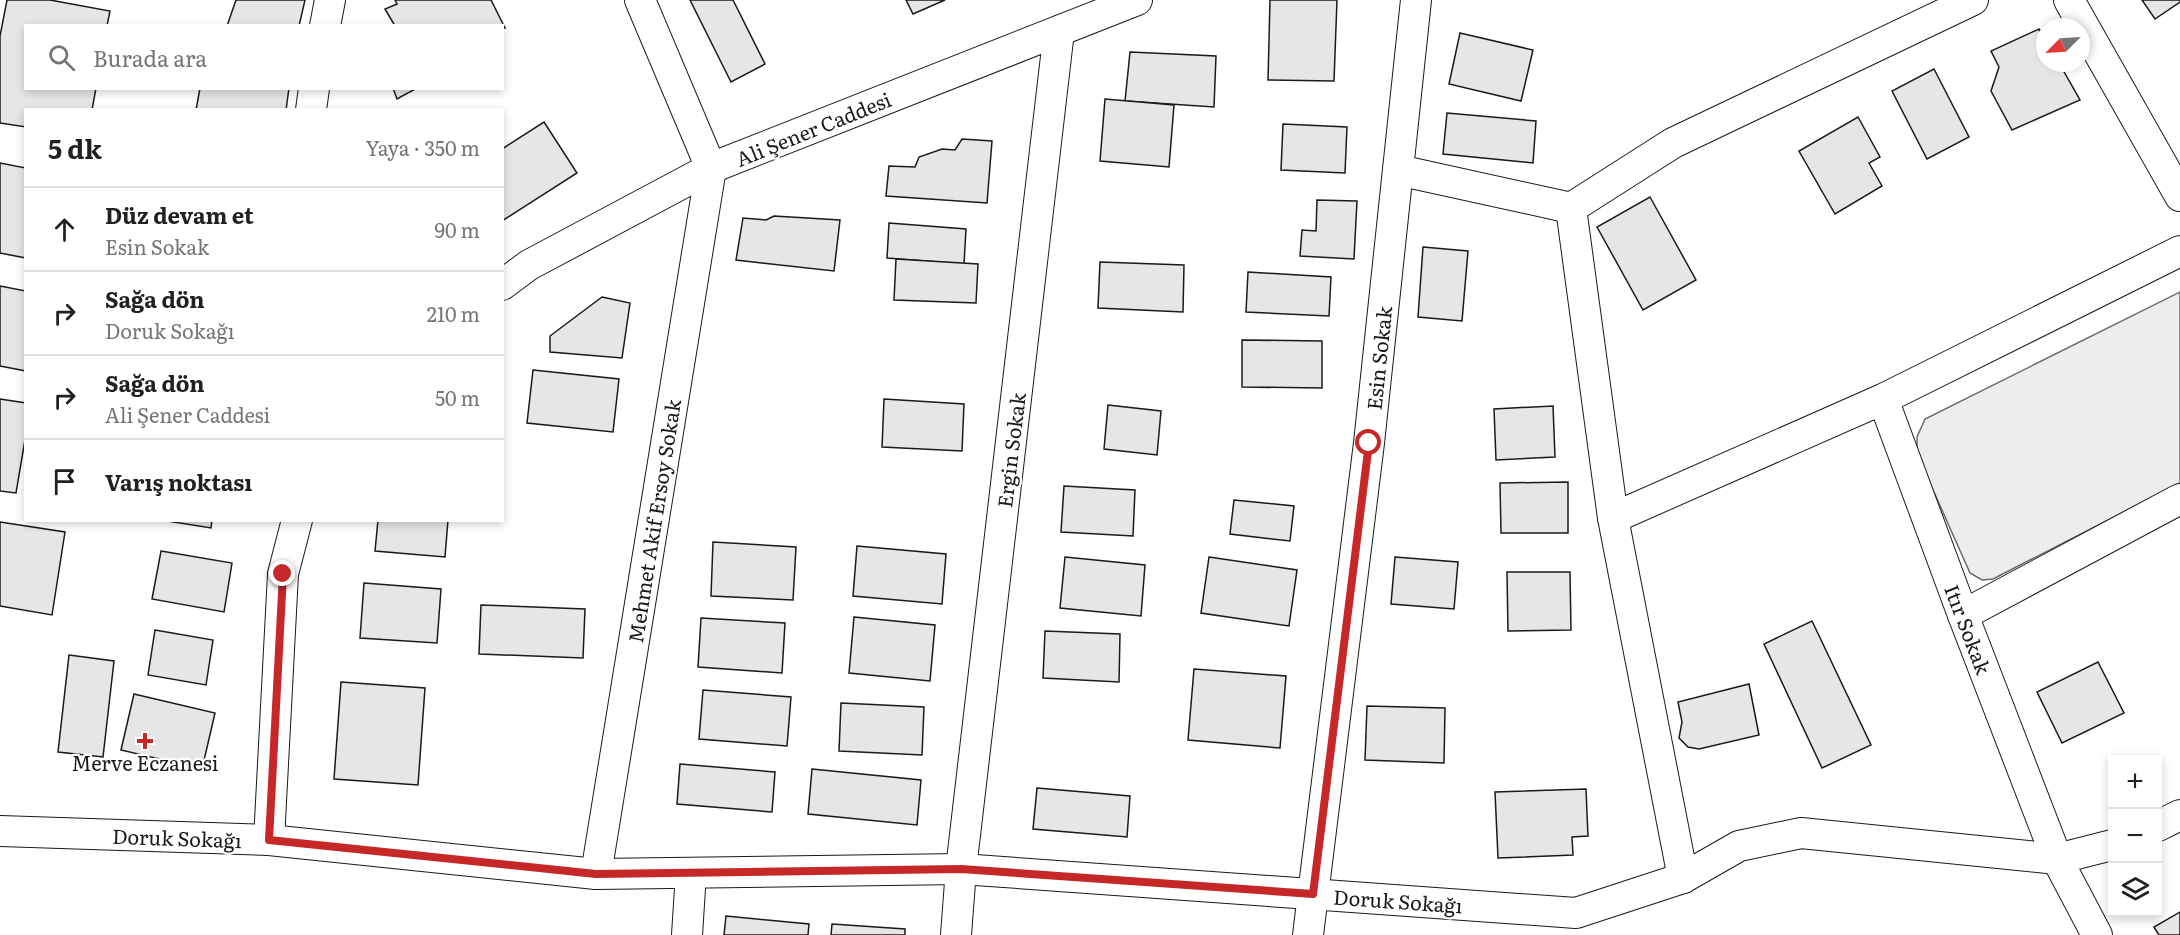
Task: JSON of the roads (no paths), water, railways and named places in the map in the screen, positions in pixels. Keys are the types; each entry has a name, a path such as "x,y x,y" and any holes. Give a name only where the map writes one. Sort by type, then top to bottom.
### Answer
{"street":[{"path":"325,24 330,0"},
{"path":"640,0 711,168"},
{"name":"Ali Şener Caddesi","path":"504,284 529,265 711,168 1059,31 1084,10 1137,0"},
{"name":"Esin Sokak","path":"1308,935 1369,443 1416,0"},
{"path":"1398,171 1570,208 1673,143 1973,0"},
{"path":"2068,0 2180,196"},
{"name":"Ergin Sokak","path":"956,935 961,869 1059,31"},
{"path":"311,108 314,90"},
{"name":"Mehmet Akif Ersoy Sokak","path":"596,874 711,168"},
{"path":"1570,208 1612,518 1683,878"},
{"path":"1612,518 1883,399 2180,251"},
{"name":"Itır Sokak","path":"1883,399 2057,859 2097,935"},
{"path":"1963,615 2180,499"},
{"path":"269,840 283,574 296,522"},
{"path":"2162,824 2180,815"},
{"name":"Doruk Sokağı","path":"0,831 269,840 596,874 961,869 1313,894 1582,924"},
{"path":"1582,924 1683,878 1739,846 1801,833 2057,859 2108,846"},
{"path":"687,935 691,873"}],"place":[{"name":"Merve Eczanesi","path":"145,741"}]}
